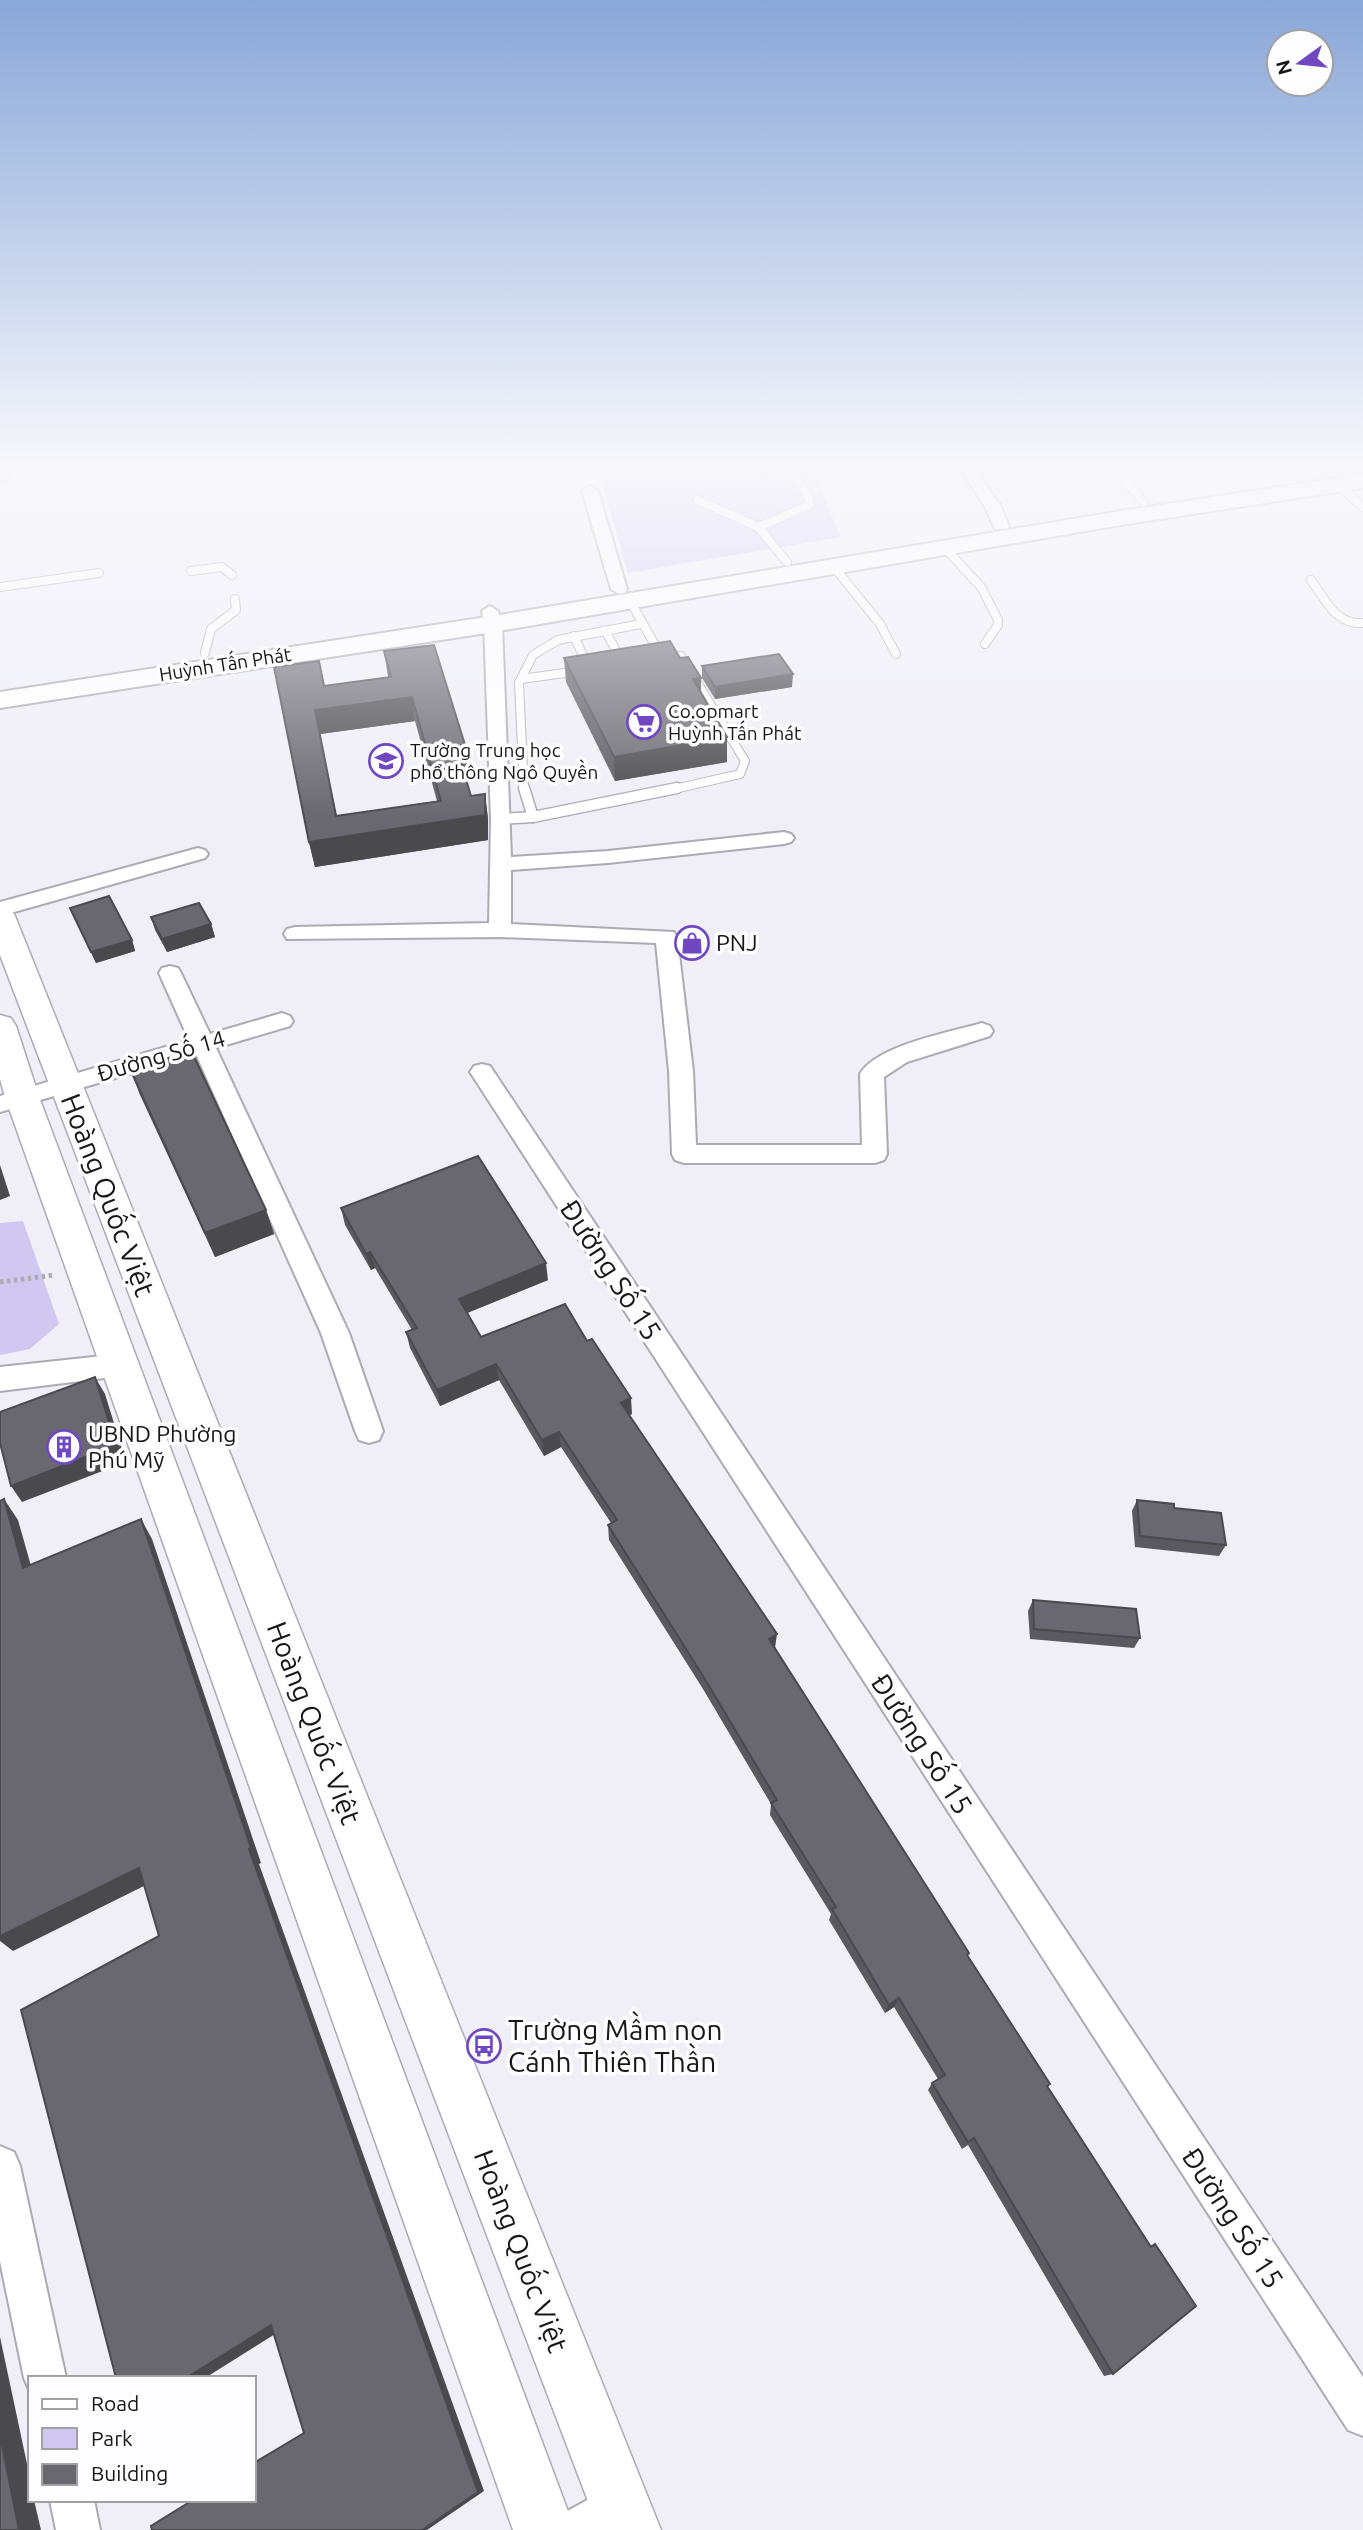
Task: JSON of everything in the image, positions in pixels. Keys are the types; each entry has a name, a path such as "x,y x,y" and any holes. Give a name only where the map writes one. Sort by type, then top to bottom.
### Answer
{"main road":[{"name":"Huỳnh Tấn Phát","path":"0,685 205,653 492,617 576,610 624,595 693,581"},
{"name":"Huỳnh Tấn Phát","path":"0,700 624,595 728,581"},
{"name":"Hoàng Quốc Việt","path":"0,916 29,1095 86,1271 544,2530"},
{"name":"Hoàng Quốc Việt","path":"0,1026 625,2517"}],"street":[{"path":"619,581 624,595"},
{"path":"492,617 501,819 500,930"},
{"path":"501,864 608,857 784,838"},
{"path":"0,909 198,854"},
{"path":"295,934 500,930 666,937 681,1071 684,1154 875,1154 872,1074 899,1056 982,1031"},
{"path":"170,973 335,1333 369,1431"},
{"name":"Đường Số 14","path":"29,1095 282,1021"},
{"name":"Đường Số 15","path":"482,1072 1363,2415"},
{"path":"0,1379 121,1365"},
{"path":"0,2166 46,2376"},
{"path":"72,2502 78,2530"},
{"path":"578,2530 625,2517"}],"lane":[{"path":"0,587 42,581"},
{"path":"845,581 880,624 897,654"},
{"path":"975,581 998,620 998,625 985,644"},
{"path":"1312,581 1340,620 1349,624 1363,622"},
{"path":"624,595 663,659"},
{"path":"205,653 208,630 215,622 236,610 235,599"},
{"path":"576,610 587,634"},
{"path":"533,817 524,791 521,679 533,655 558,640 641,624"},
{"path":"605,630 620,665 636,663"},
{"path":"521,679 594,669 574,636"},
{"path":"501,819 533,817 631,799 740,774 745,761 681,656 650,661"}],"path":[{"path":"0,1282 86,1271"}],"green space":[{"path":"23,1221 59,1324 30,1349 0,1355 0,1223"}],"building":[{"name":"Co.opmart Huỳnh Tấn Phát","path":"670,641 680,658 688,657 701,678 693,679 727,737 614,757 564,658"},
{"path":"434,645 465,745 456,746 471,796 485,794 485,815 309,842 274,667 319,661 324,686 391,677 384,651","holes":["412,697 441,801 336,816 315,710"]},
{"path":"779,654 793,674 715,687 702,666"},
{"path":"109,896 132,940 91,952 70,908"},
{"path":"199,903 211,924 162,939 151,917"},
{"path":"191,1050 266,1210 205,1233 131,1071"},
{"path":"478,1156 546,1263 459,1299 481,1337 565,1304 587,1341 592,1339 631,1398 621,1403 777,1634 769,1639 969,1953 967,1955 1050,2084 1047,2086 1151,2247 1155,2244 1196,2306 1113,2374 974,2138 968,2142 932,2083 945,2075 899,1998 889,2005 832,1909 836,1907 771,1803 777,1800 608,1525 617,1520 559,1432 542,1440 496,1364 437,1390 406,1332 417,1328 370,1252 366,1254 341,1208"},
{"name":"UBND Phường Phú Mỹ","path":"95,1377 116,1445 11,1486 0,1443 0,1412"},
{"path":"4,1499 23,1568 141,1519 251,1848 249,1849 478,2492 422,2530 152,2530 151,2526 190,2502 256,2502 256,2462 304,2433 271,2325 189,2376 115,2376 21,2010 159,1936 139,1868 0,1936 0,1501"},
{"path":"1137,1500 1174,1504 1174,1508 1221,1513 1226,1545 1140,1536"},
{"path":"1033,1600 1136,1609 1140,1638 1034,1629"},
{"path":"0,2435 19,2530 0,2530"}],"place":[{"name":"Co.opmart Huỳnh Tấn Phát","path":"644,722"},
{"name":"Trường Trung học phổ thông Ngô Quyền","path":"386,761"},
{"name":"PNJ","path":"692,943"},
{"name":"UBND Phường Phú Mỹ","path":"64,1447"},
{"name":"Trường Mầm non Cánh Thiên Thần","path":"484,2046"}]}
